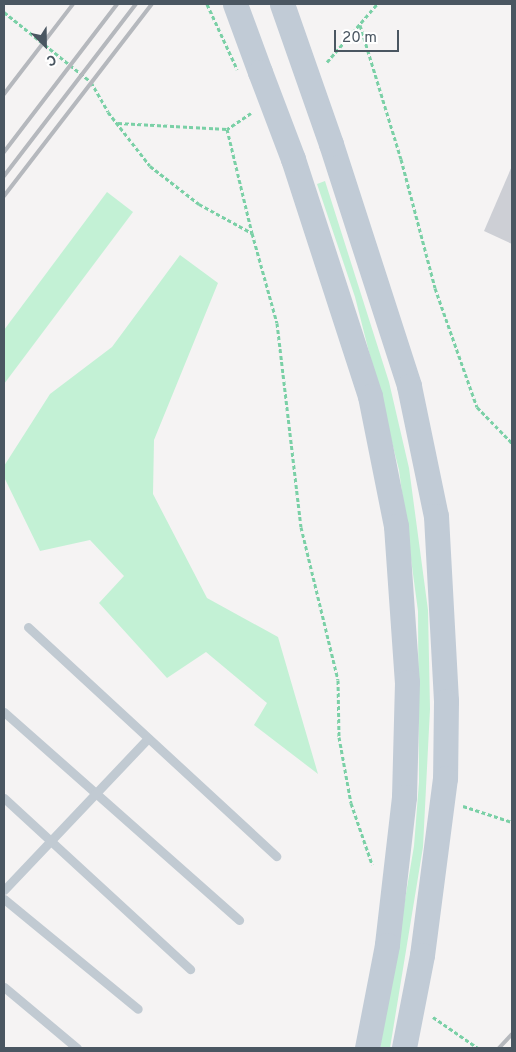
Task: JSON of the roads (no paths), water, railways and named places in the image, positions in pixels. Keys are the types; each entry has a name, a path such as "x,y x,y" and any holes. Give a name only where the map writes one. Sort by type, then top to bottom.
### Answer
{"main road":[{"path":"234,4 293,159 370,396 396,526 407,682 404,797 387,945 367,1048"},
{"path":"282,4 331,144 409,386 436,516 446,701 445,778 424,935 404,1048"}],"lane":[{"path":"28,627 276,856"},
{"path":"4,712 94,794 239,920"},
{"path":"4,890 148,738"},
{"path":"4,798 49,842 190,969"},
{"path":"4,899 138,1009"},
{"path":"4,987 76,1048"}],"railway":[{"path":"4,94 73,4"},
{"path":"4,152 117,4"},
{"path":"4,176 136,4"},
{"path":"4,196 152,4"},
{"path":"499,1048 512,1034"}]}
